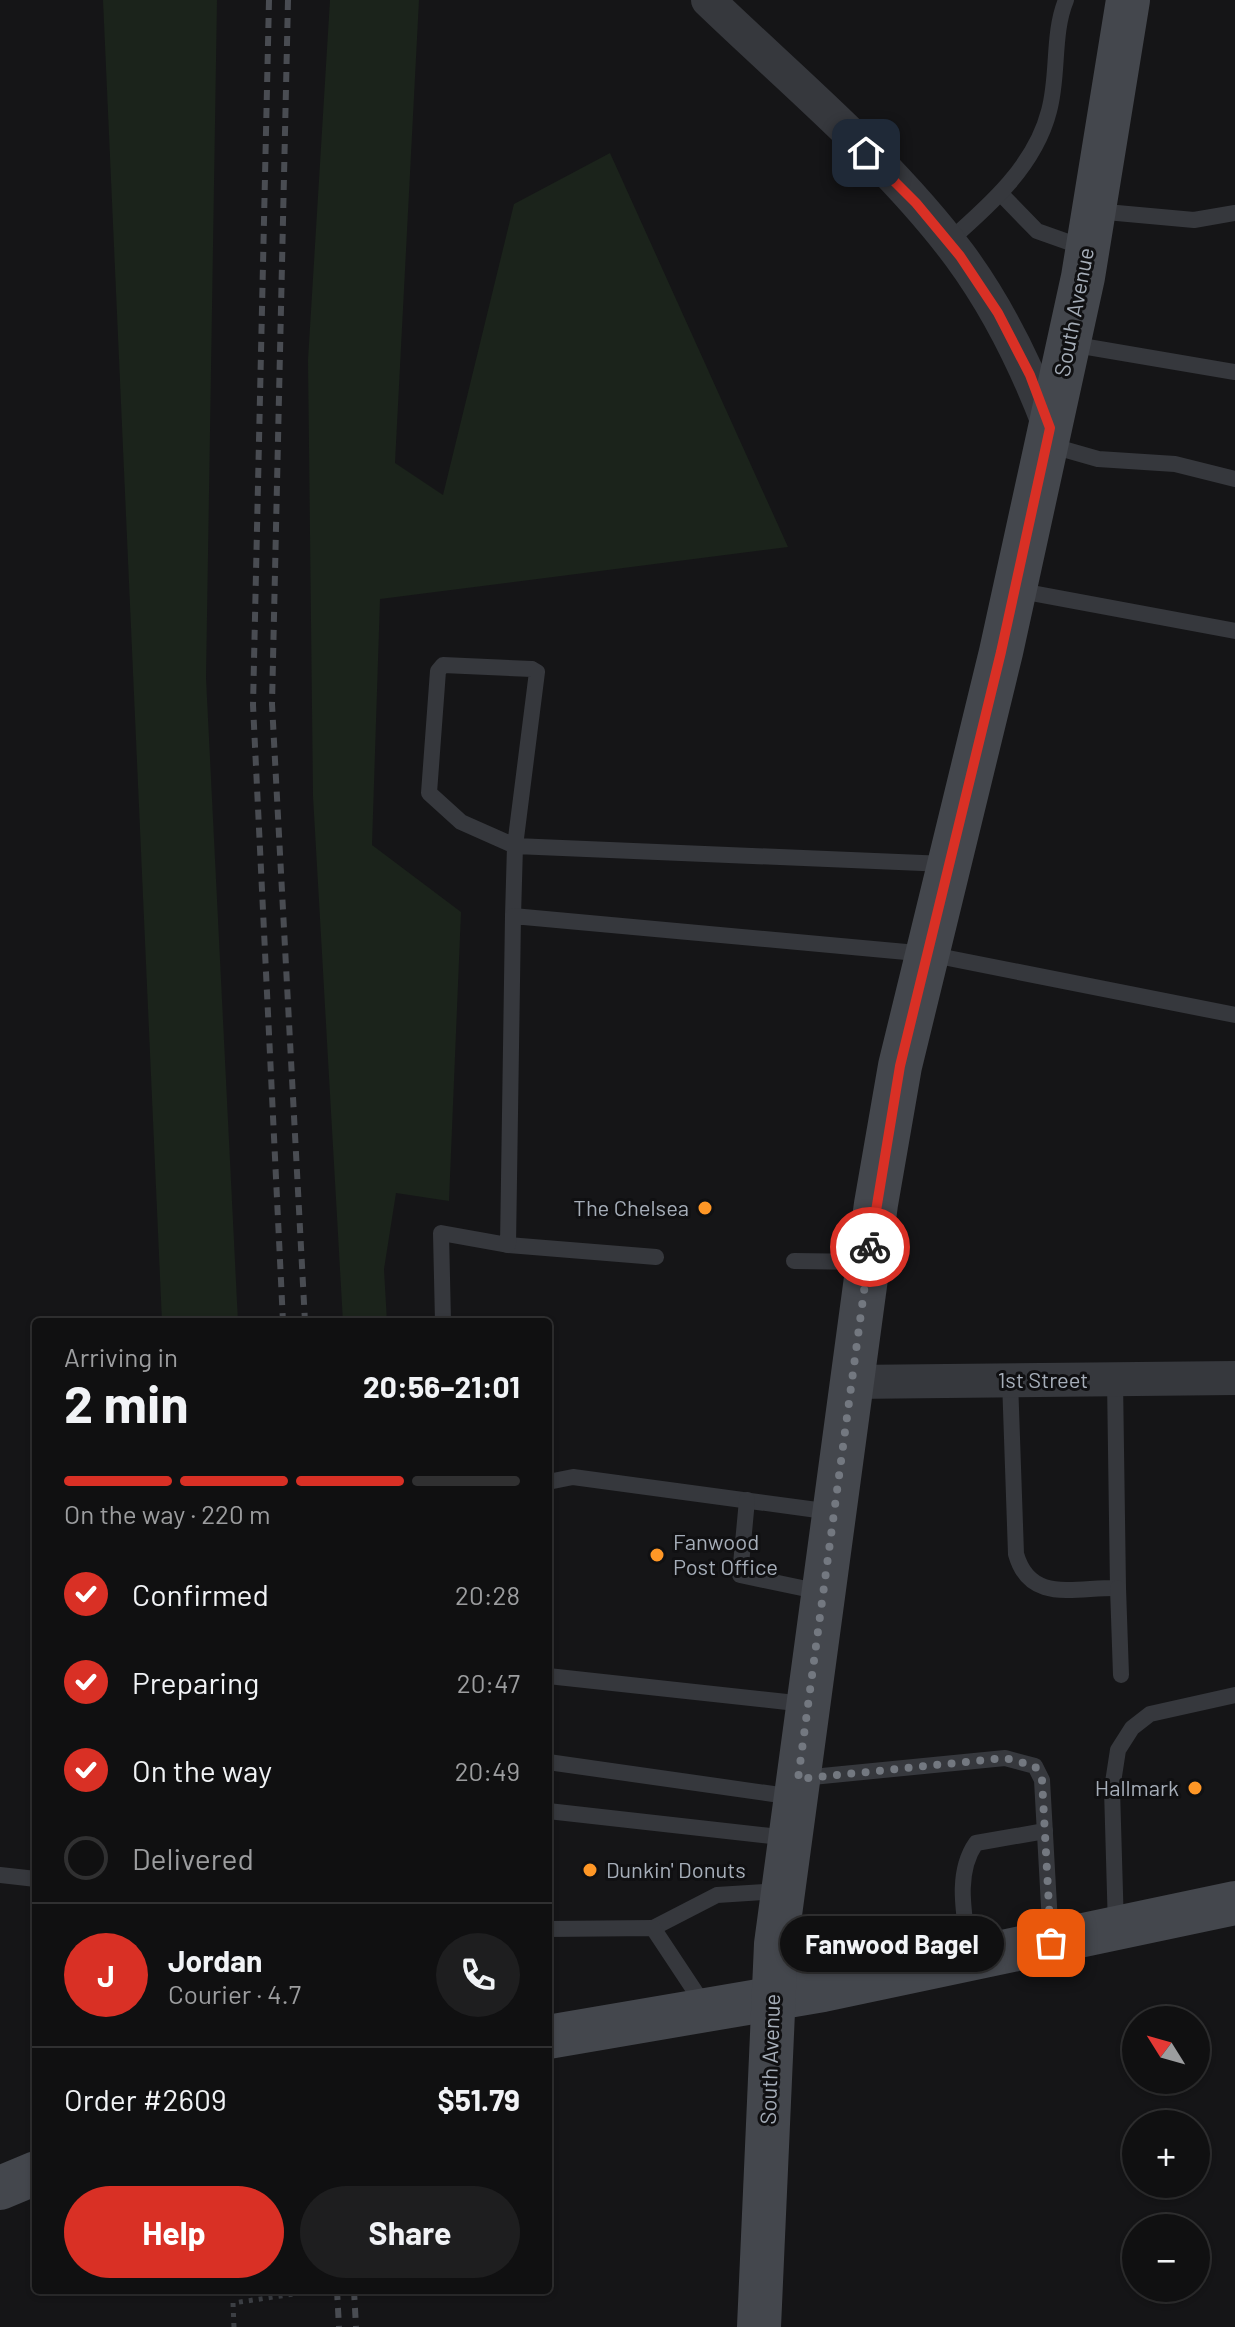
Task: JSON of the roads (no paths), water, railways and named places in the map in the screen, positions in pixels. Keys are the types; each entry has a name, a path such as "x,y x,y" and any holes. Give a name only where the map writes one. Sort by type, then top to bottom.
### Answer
{"main road":[{"name":"South Avenue","path":"759,2327 772,2000 783,1891 868,1262 900,1066 1015,590 1069,344 1091,230 1128,0"},
{"path":"552,2036 772,2000 1235,1903"},
{"path":"0,2188 32,2175"}],"street":[{"path":"708,0 898,184 948,242 998,313 1030,375 1048,436"},
{"name":"1st Street","path":"850,1382 1235,1378"}],"lane":[{"path":"948,242 1001,194 1025,160 1049,112 1066,0"},
{"path":"1001,194 1037,231 1091,230 1235,213"},
{"path":"1069,344 1235,372"},
{"path":"1048,436 1098,459 1175,464 1235,479"},
{"path":"1015,590 1235,631"},
{"path":"508,1245 515,846 537,672 532,669 443,665 438,671 429,793 461,822 515,846 950,865"},
{"path":"513,916 928,954 1235,1015"},
{"path":"443,1318 441,1233 508,1245 656,1257"},
{"path":"794,1261 868,1262"},
{"path":"1010,1380 1016,1554 1021,1574 1040,1589 1118,1588"},
{"path":"1115,1380 1121,1675"},
{"path":"552,1481 573,1477 833,1512"},
{"path":"747,1500 740,1575 822,1592"},
{"path":"552,1676 808,1705"},
{"path":"1116,1929 1112,1789 1118,1750 1132,1728 1150,1714 1235,1695"},
{"path":"552,1811 795,1805 1005,1758 1021,1760 1035,1766 1042,1780 1051,1943"},
{"path":"552,1763 795,1805"},
{"path":"970,1960 962,1874 965,1859 976,1843 1045,1831"},
{"path":"0,1875 32,1879"},
{"path":"552,1929 653,1928 717,1895 783,1891"},
{"path":"653,1928 707,2009"}],"railway":[{"path":"269,0 253,705 283,1318"},
{"path":"288,0 272,704 305,1318"},
{"path":"337,2294 339,2327"},
{"path":"354,2294 356,2327"}],"place":[{"name":"The Chelsea","path":"705,1208"},
{"name":"Fanwood Post Office","path":"657,1555"},
{"name":"Hallmark","path":"1195,1788"},
{"name":"Dunkin' Donuts","path":"590,1870"},
{"name":"Fanwood Bagel","path":"1051,1943"}]}
